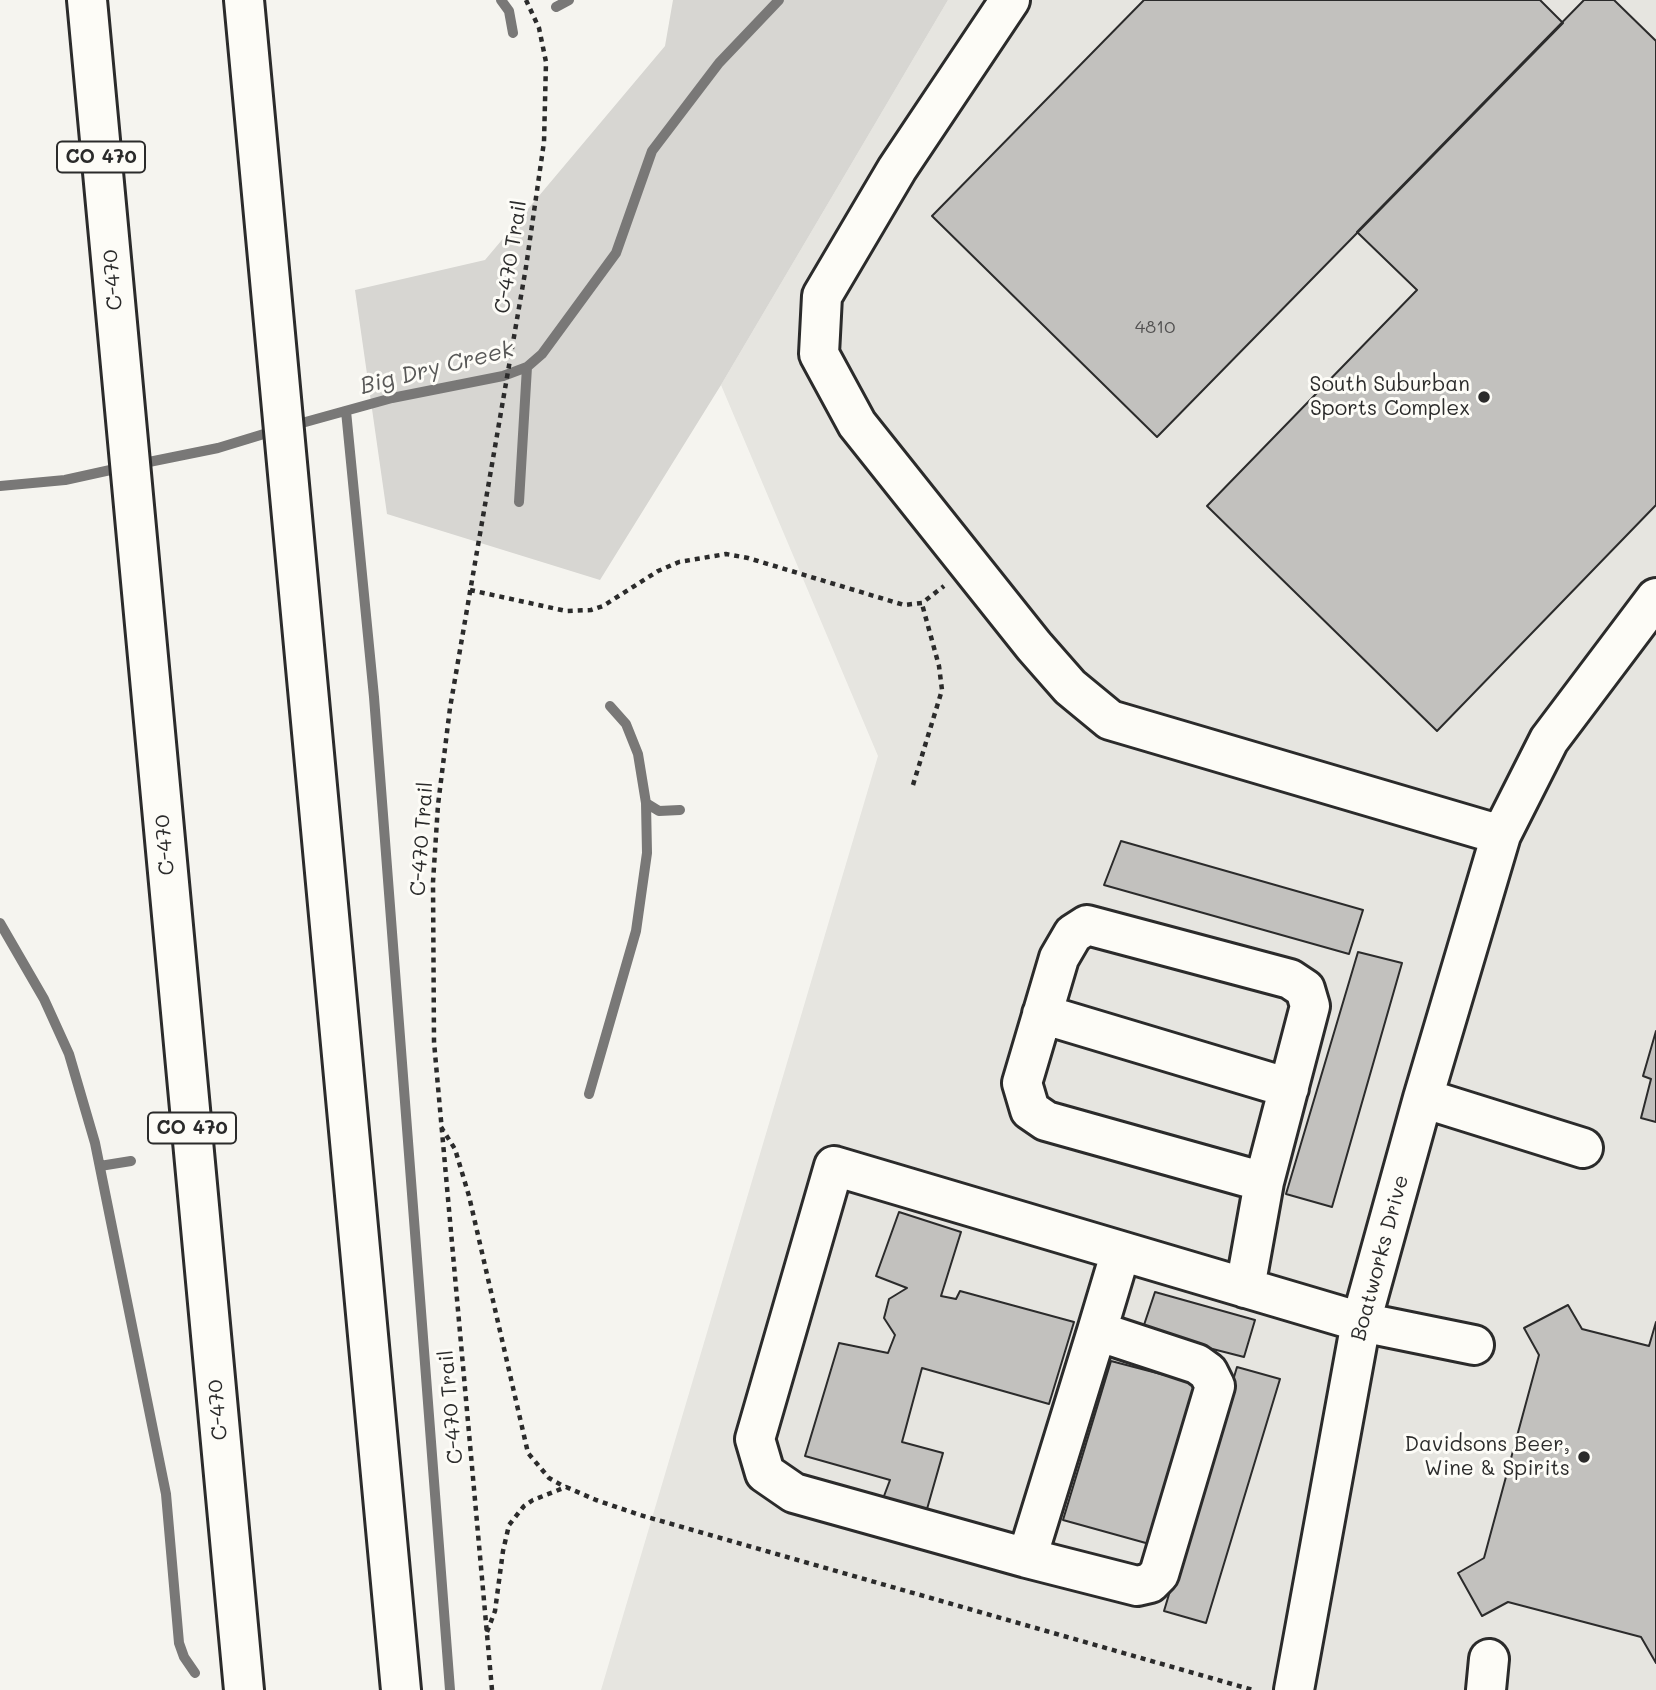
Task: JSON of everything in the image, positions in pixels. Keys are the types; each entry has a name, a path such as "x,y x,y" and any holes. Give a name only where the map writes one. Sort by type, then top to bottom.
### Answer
{"main road":[{"name":"C-470","path":"87,0 244,1690"},
{"path":"244,0 401,1690"},
{"path":"1010,0 897,169 822,296 819,354 858,425 1034,646 1070,687 1110,720 1501,835"},
{"name":"Boatworks Drive","path":"1294,1690 1361,1322 1423,1098 1501,835 1549,740 1656,598"},
{"path":"1245,1288 1264,1182 1310,1006 1305,989 1290,979 1087,925 1073,934 1059,957 1022,1083 1030,1110 1046,1121 1264,1182"},
{"path":"1042,1014 1289,1088"},
{"path":"1423,1098 1583,1148"},
{"path":"1097,1331 1197,1364 1208,1372 1215,1386 1159,1574 1150,1583 1137,1586 794,1493 765,1473 755,1439 834,1166 1361,1322 1474,1345"},
{"path":"1027,1558 1121,1251"}],"path":[{"name":"C-470 Trail","path":"492,1690 432,1013 434,848 447,727 526,267 544,142 546,62 539,28 526,0"},
{"path":"470,590 566,611 591,610 603,606 658,571 680,562 726,554 748,558 904,606 922,603 947,583"},
{"path":"914,785 942,690 939,666 922,603"},
{"path":"440,1127 455,1149 469,1196 528,1453 549,1478 566,1488 640,1515 1253,1690"},
{"path":"487,1632 495,1611 509,1525 533,1500 566,1488"}],"shaded area":[{"path":"673,0 948,0 721,385 600,580 387,514 355,290 485,260 665,46"},
{"path":"948,0 1656,0 1656,1690 601,1690 878,756 721,385"}],"building":[{"path":"1144,0 1540,0 1563,23 1157,437 932,216"},
{"name":"South Suburban Sports Complex","path":"1584,0 1614,0 1656,41 1656,505 1437,731 1207,506 1417,290 1357,232"},
{"path":"1121,841 1363,910 1349,954 1104,885"},
{"path":"1358,952 1402,963 1332,1207 1286,1194"},
{"path":"1656,1031 1656,1122 1641,1118 1651,1079 1643,1076"},
{"path":"899,1212 961,1232 941,1296 956,1299 960,1291 1074,1322 1049,1404 922,1368 902,1442 943,1453 925,1516 881,1504 890,1480 805,1456 839,1343 888,1353 895,1335 884,1318 889,1299 907,1288 876,1276"},
{"path":"1155,1292 1255,1320 1244,1357 1142,1331"},
{"name":"Davidsons Beer, Wine & Spirits","path":"1568,1305 1582,1329 1649,1346 1656,1322 1656,1663 1641,1637 1508,1602 1482,1616 1458,1573 1484,1558 1539,1355 1524,1328"},
{"path":"1111,1361 1199,1384 1153,1545 1063,1520"},
{"path":"1237,1367 1280,1379 1206,1623 1164,1611"}],"waterway":[{"path":"501,0 509,11 513,33"},
{"path":"556,7 569,0"},
{"name":"Big Dry Creek","path":"291,426 392,398 503,376 527,367 542,354 616,253 652,151 719,63 779,0"},
{"path":"519,502 527,367"},
{"path":"346,411 374,697 450,1690"},
{"name":"Big Dry Creek","path":"139,464 218,448 277,430"},
{"name":"Big Dry Creek","path":"0,486 65,480 124,467"},
{"path":"589,1094 636,931 647,853 646,803 638,754 626,724 610,706"},
{"path":"646,803 659,811 680,810"},
{"path":"0,923 44,999 69,1054 95,1143 166,1494 179,1643 184,1657 195,1673"},
{"path":"100,1166 131,1161"}],"place":[{"name":"South Suburban Sports Complex","path":"1484,397"},
{"name":"Davidsons Beer, Wine & Spirits","path":"1584,1457"}]}
